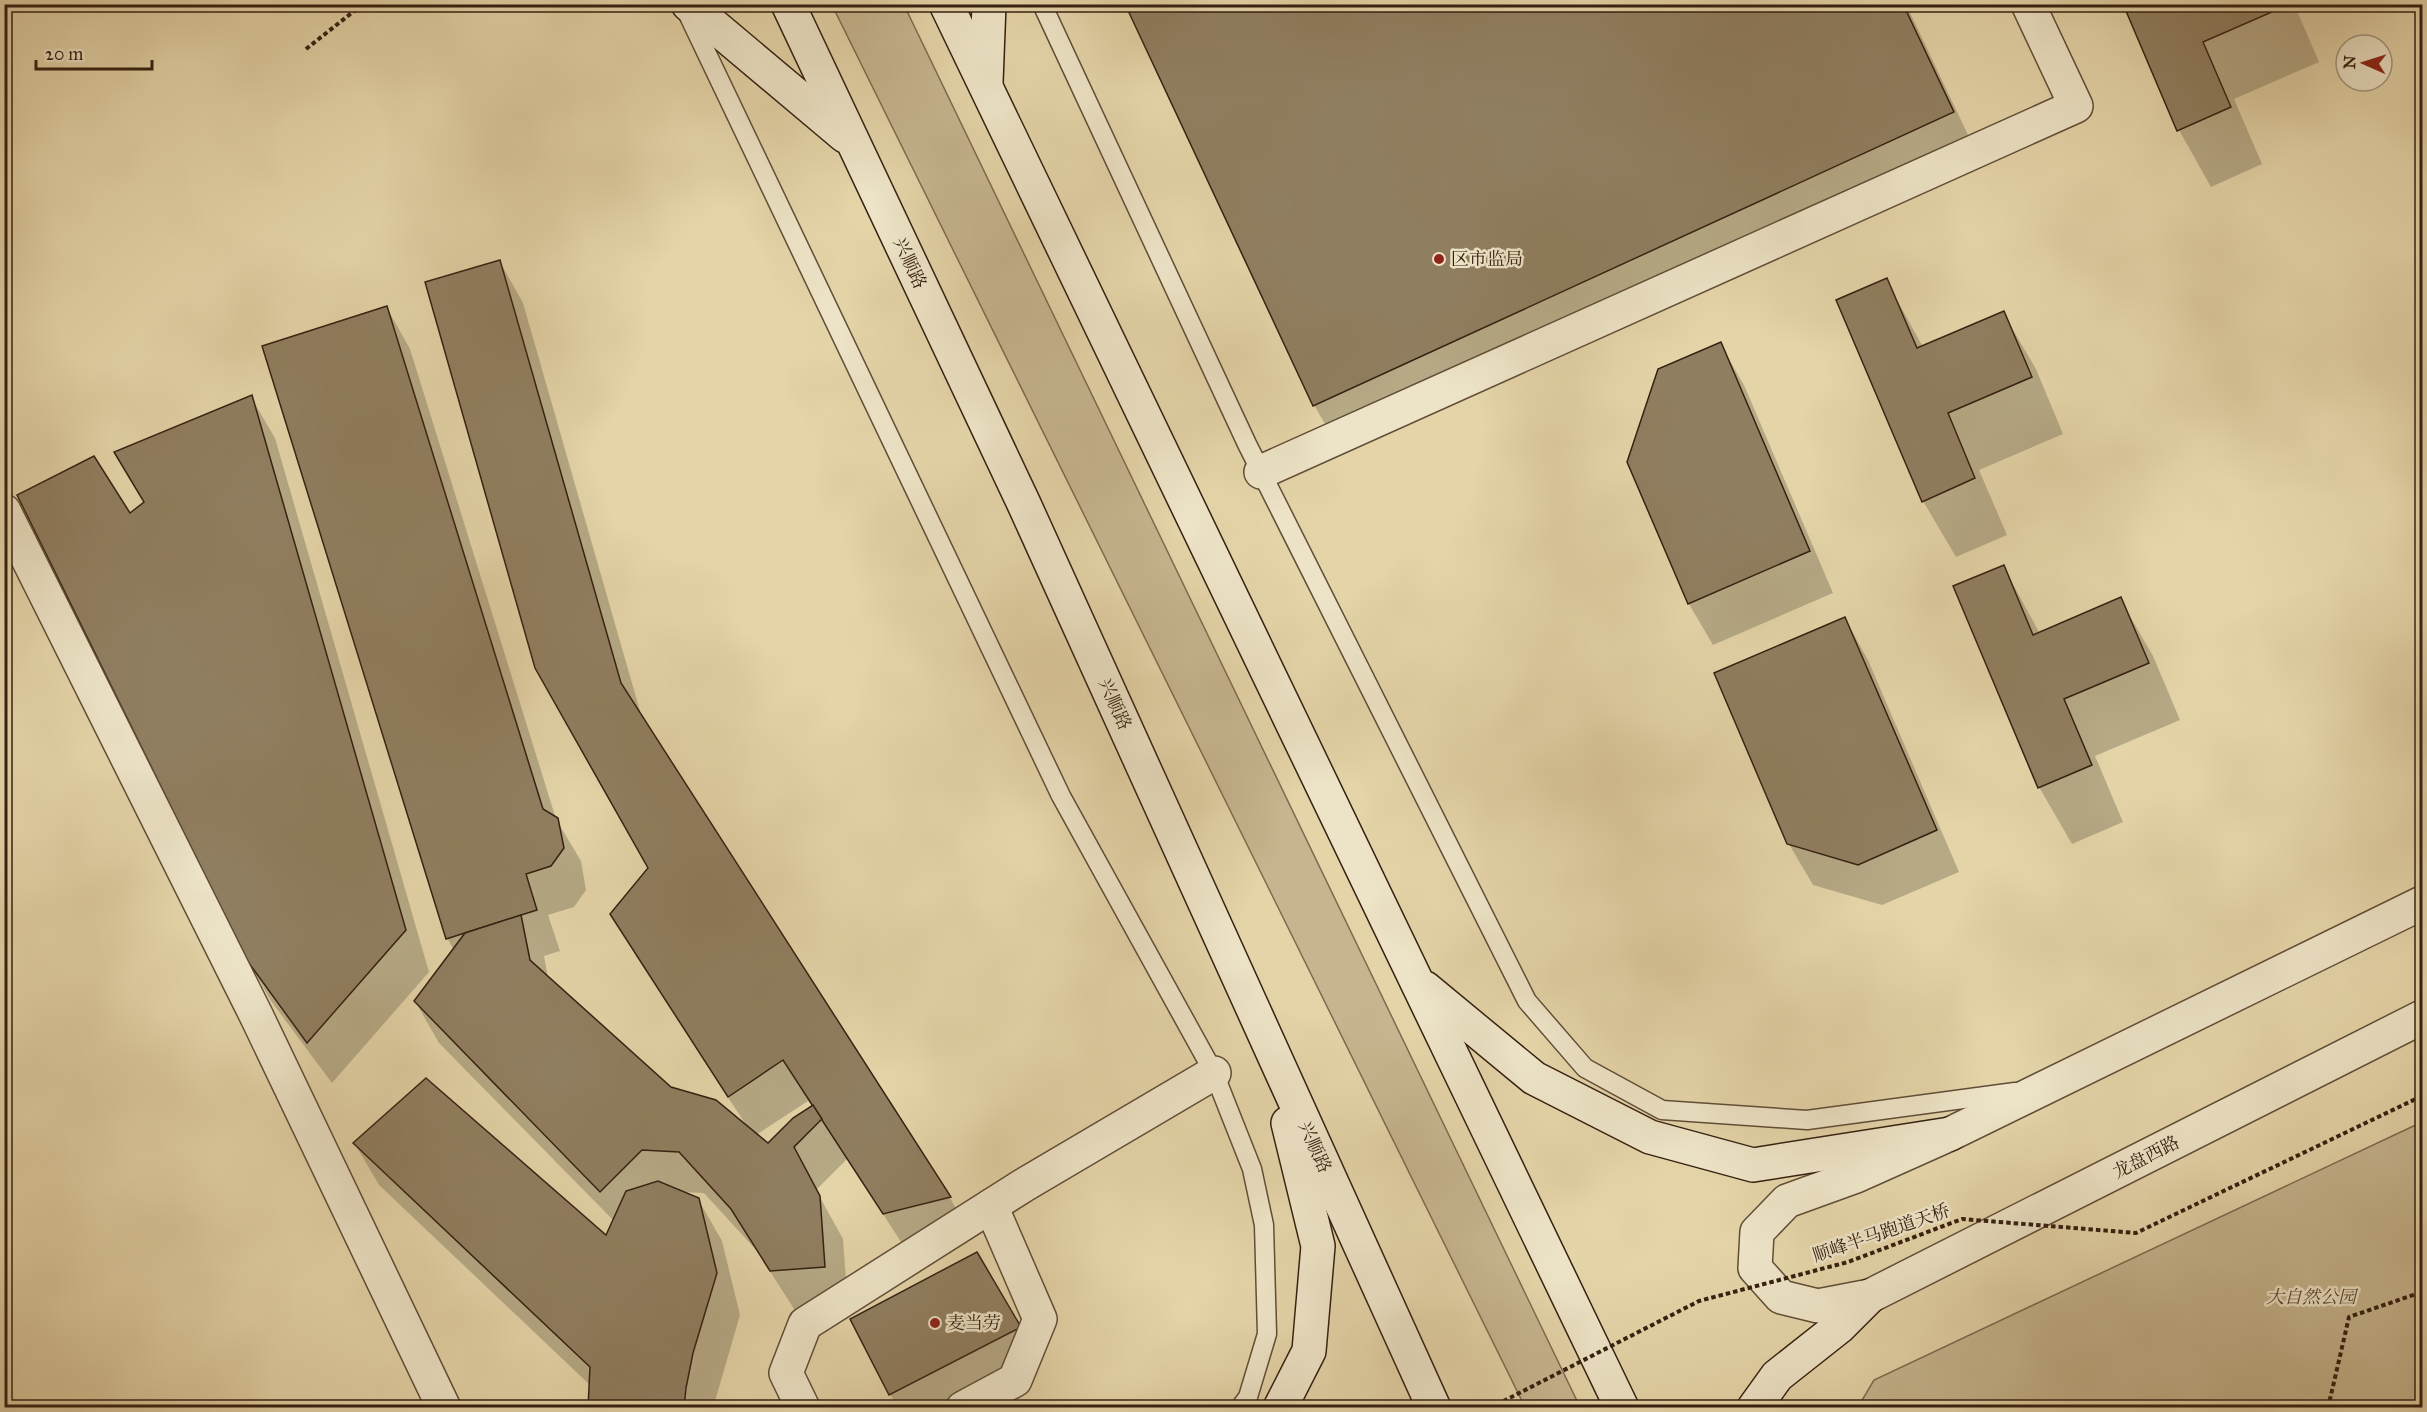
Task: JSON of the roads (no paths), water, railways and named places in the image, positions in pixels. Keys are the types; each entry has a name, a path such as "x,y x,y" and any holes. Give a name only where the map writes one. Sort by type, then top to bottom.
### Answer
{"main road":[{"path":"686,4 853,142"},
{"name":"兴顺路","path":"788,4 1024,504 1434,1407"},
{"path":"946,4 1622,1407"},
{"path":"986,87 989,4"},
{"path":"1261,472 2076,106 2028,4"},
{"path":"4,512 257,1017 444,1407"},
{"path":"1870,1296 1818,1306 1781,1297 1755,1268 1757,1232 1787,1201 1856,1176 1950,1134 2422,903"},
{"path":"1416,981 1534,1078 1650,1137 1753,1165 1950,1134"},
{"name":"龙盘西路","path":"1870,1296 2422,1017"},
{"path":"1270,1048 1318,1246 1309,1351 1280,1407"},
{"path":"803,1407 786,1373 805,1324 991,1206 1214,1073"},
{"path":"963,1407 1016,1380 1040,1319 991,1206"},
{"path":"1754,1407 1777,1376 1839,1327 1870,1296"}],"lane":[{"path":"686,4 1061,796 1214,1073 1252,1168 1264,1225 1267,1334 1248,1397 1240,1407"},
{"path":"1042,4 1261,472 1527,1002 1585,1068 1662,1110 1807,1120 2043,1088"}],"place":[{"name":"区市监局","path":"1439,259"},
{"name":"麦当劳","path":"935,1323"}],"park label":[{"name":"大自然公园","path":"2311,1297"}]}
